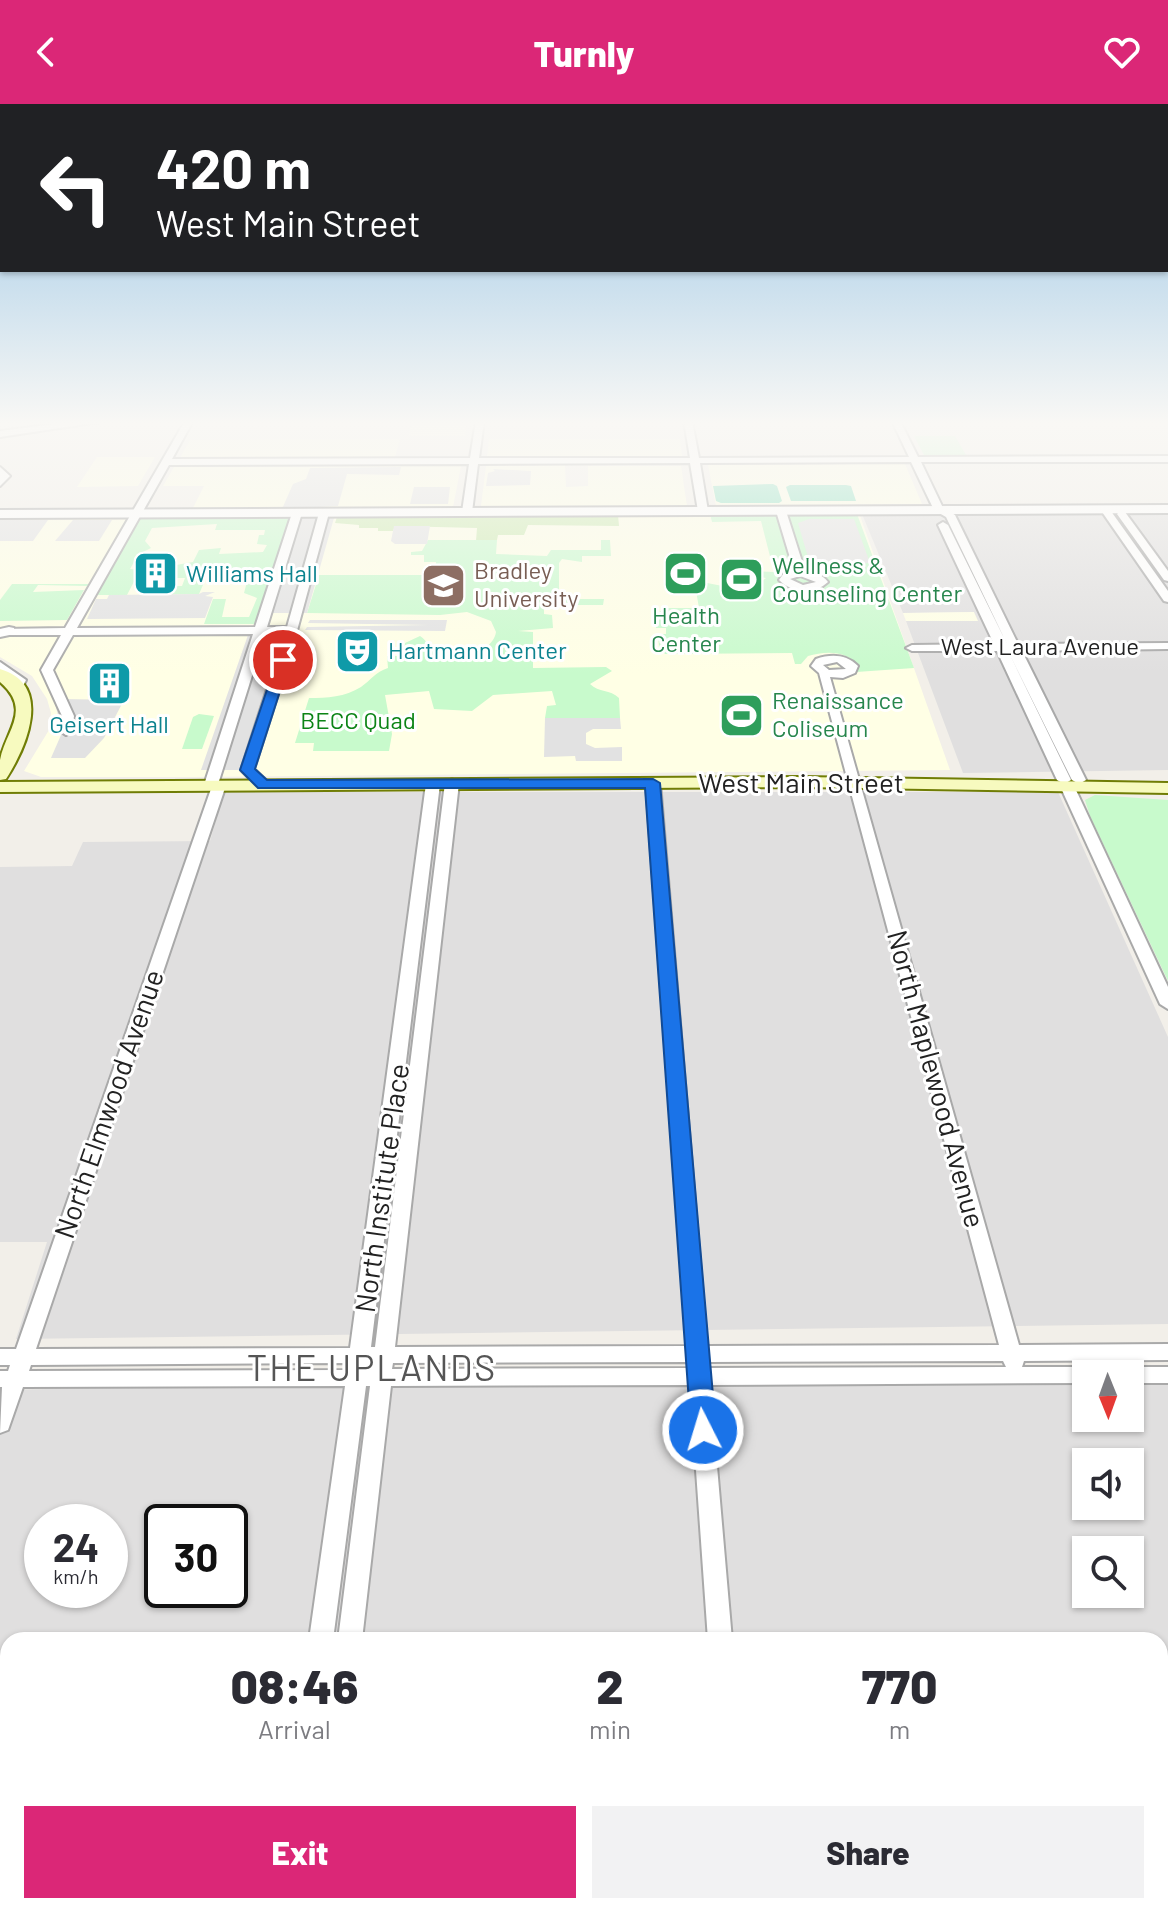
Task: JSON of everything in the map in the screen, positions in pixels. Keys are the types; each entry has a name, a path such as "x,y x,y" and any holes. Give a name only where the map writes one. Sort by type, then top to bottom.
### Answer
{"main road":[{"path":"0,674 15,689 24,708 24,730 0,775"},
{"name":"West Main Street","path":"0,787 977,784 1168,779"},
{"name":"West Main Street","path":"1071,782 1109,788 1168,788"},
{"path":"1109,788 1168,797"}],"street":[{"path":"66,731 68,716 47,670 141,505"},
{"path":"467,512 468,505"},
{"path":"702,505 703,511"},
{"path":"938,505 941,512 950,515 1015,648 1168,1004"},
{"path":"1112,509 1168,578"},
{"path":"1112,509 1168,599"},
{"path":"0,514 1168,509"},
{"path":"781,511 800,573"},
{"path":"941,512 938,515 1001,648 1071,782"},
{"name":"North Elmwood Avenue","path":"0,1424 8,1379 24,1357 215,785 297,513"},
{"path":"263,784 247,770 324,513"},
{"path":"2,630 70,627 291,630"},
{"name":"West Laura Avenue","path":"912,648 1168,646"},
{"path":"0,666 19,680 15,689"},
{"name":"North Maplewood Avenue","path":"826,673 824,675 1018,1375"},
{"path":"653,783 719,1632"},
{"name":"North Institute Place","path":"322,1632 442,784"},
{"name":"North Institute Place","path":"351,1632 442,784"},
{"path":"0,1357 1168,1352"},
{"path":"8,1379 1072,1375"},
{"path":"1144,1375 1168,1375"}],"shaded area":[{"path":"194,505 453,505 453,507 193,508"},
{"path":"284,505 338,505 338,506 282,509"},
{"path":"687,505 687,506 481,506"},
{"name":"Bradley University","path":"858,510 950,770 189,777 41,777 24,771 49,730 51,713 47,699 32,676 0,657 0,514"},
{"path":"862,514 1168,514 1168,770 963,773 906,621 977,621 973,612 903,613"},
{"path":"296,518 334,518 307,613 265,613"},
{"path":"809,519 854,519 870,563 858,563 858,567 822,568 820,564 810,564 798,523"},
{"path":"0,520 48,520 33,541 0,541"},
{"path":"73,520 112,520 99,541 55,541"},
{"path":"394,526 430,526 427,544 395,544 391,541"},
{"path":"215,592 205,596 213,597 205,618 87,619 96,599 107,599 109,595"},
{"path":"974,612 978,621 906,621 903,613"},
{"path":"310,620 447,620 445,631 305,630 307,627 429,625 308,623"},
{"path":"248,635 291,635 247,770 201,770"},
{"path":"54,700 124,700 104,738 85,758 51,758 61,735 55,732 58,715"},
{"path":"545,718 620,718 621,729 593,729 586,733 586,744 595,748 622,747 622,761 576,761 575,756 544,757"},
{"name":"THE UPLANDS","path":"224,792 1058,792 1168,1037 1168,1324 16,1339 47,1242 0,1242 0,867 72,866 83,842 210,841"},
{"path":"1168,1365 1168,1632 0,1632 0,1390 1072,1367 1072,1432 1144,1432 1144,1366"}],"green space":[{"path":"710,514 857,514 914,668 856,672 858,666 853,661 835,653 808,656 801,664 795,664 792,653 665,654 659,646 658,634 666,634 666,628 656,628 654,616 665,608 699,608 695,585 702,582 748,591 766,578 735,570 774,572 761,521 712,522"},
{"path":"618,515 619,526 528,525 524,535 498,535 497,540 476,541 477,528 395,526 393,531 378,531 378,528 335,523 337,517"},
{"path":"291,518 257,624 204,624 213,599 226,599 222,617 249,617 257,598 244,593 248,578 206,578 199,594 147,595 151,586 182,586 185,578 170,578 176,565 193,562 199,550 221,548 219,554 263,552 267,545 257,544 259,535 264,535 265,530 215,530 217,524 152,528 145,541 151,548 139,554 145,561 134,562 130,569 140,570 127,595 95,595 138,519"},
{"name":"BECC Quad","path":"428,540 497,540 496,554 547,556 551,550 601,550 601,540 610,540 611,556 582,556 582,562 562,559 559,563 559,594 578,599 604,599 603,605 544,605 544,614 552,615 553,628 518,631 533,632 533,668 606,667 612,671 590,684 619,698 620,718 545,718 547,706 556,705 552,691 493,695 472,711 434,709 429,691 385,695 392,734 389,751 313,751 314,743 295,743 309,698 342,695 361,687 388,668 387,656 402,656 405,643 420,636 442,654 461,656 480,651 493,640 496,632 491,621 467,612 440,615 307,613 319,575 435,575 436,562 424,562 424,555 411,555 411,552 422,551"},
{"path":"12,584 89,584 38,585 33,592 84,590 67,620 0,621 0,600"},
{"path":"199,714 214,716 202,749 182,749 193,717"},
{"path":"1095,795 1168,800 1168,981 1090,816 1085,800"}],"place":[{"name":"Williams Hall","path":"155,574"},
{"name":"Health Center","path":"686,574"},
{"name":"Wellness & Counseling Center","path":"741,580"},
{"name":"Bradley University","path":"443,585"},
{"name":"Hartmann Center","path":"357,651"},
{"name":"Geisert Hall","path":"109,683"},
{"name":"Renaissance Coliseum","path":"741,715"}],"district":[{"name":"THE UPLANDS","path":"372,1368"}],"route":[{"path":"283,660 247,770 263,784 653,783 703,1430"}]}
